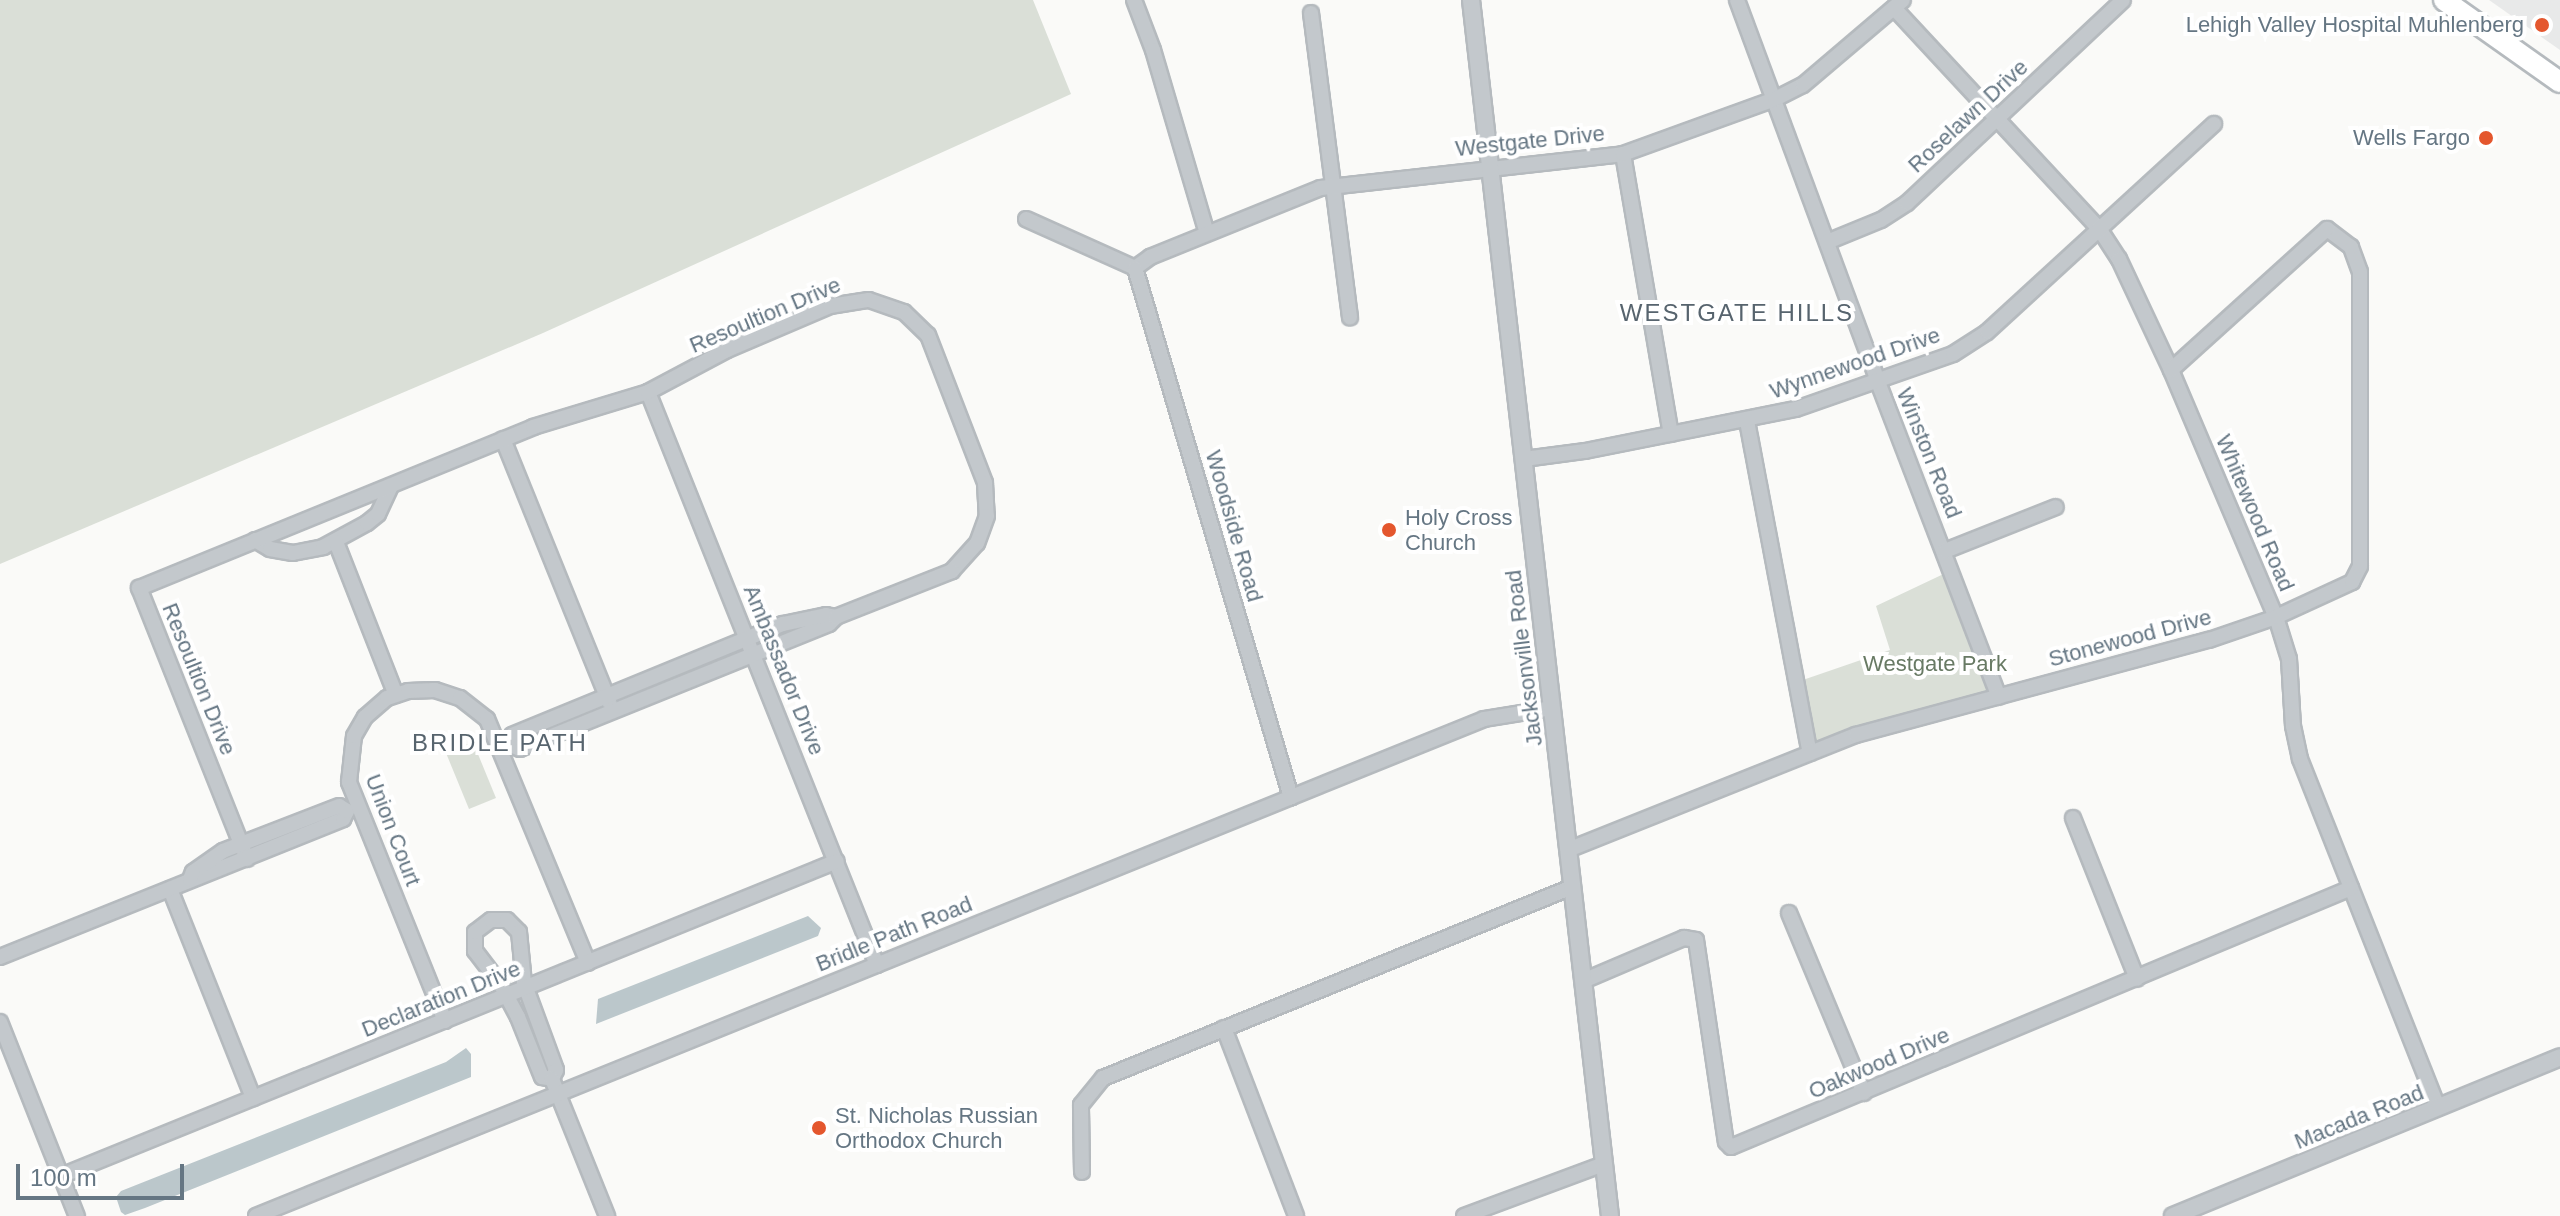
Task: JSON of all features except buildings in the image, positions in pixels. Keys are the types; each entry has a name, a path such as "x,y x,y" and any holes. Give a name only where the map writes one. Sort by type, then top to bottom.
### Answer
{"main road":[{"path":"2444,0 2560,82"}],"street":[{"path":"1134,0 1153,50 1207,233"},
{"name":"Jacksonville Road","path":"1471,0 1610,1216"},
{"name":"Winston Road","path":"1737,0 1878,382 1999,697"},
{"name":"Roselawn Drive","path":"1827,242 1895,211 1997,120 2123,0"},
{"name":"Westgate Drive","path":"1135,268 1150,257 1296,195 1330,185 1623,154 1775,99 1818,74 1898,4"},
{"name":"Whitewood Road","path":"1898,4 1997,120 2100,230 2119,259 2171,370 2276,617 2289,659 2295,743 2438,1108"},
{"path":"1311,13 1330,185 1350,318"},
{"name":"Wynnewood Drive","path":"1524,459 1747,421 1878,382 1953,354 1977,340 2214,124"},
{"path":"1623,154 1671,434"},
{"path":"1026,219 1135,268"},
{"name":"Stonewood Drive","path":"1568,850 1856,735 2209,640 2276,617 2345,587 2357,575 2360,566 2360,272 2351,247 2327,229 2171,370"},
{"name":"Woodside Road","path":"1135,268 1291,797"},
{"name":"Resoultion Drive","path":"247,859 139,588 503,439 648,392 727,350 841,303 860,300 888,304 904,312 924,330 985,483 987,503 984,529 973,550 952,571 836,617 793,621 512,735 505,746 520,749 829,624 836,617"},
{"name":"Ambassador Drive","path":"648,392 877,965"},
{"path":"1747,421 1810,753"},
{"path":"503,439 612,711"},
{"path":"255,540 270,549 293,553 336,542 357,531 378,514 391,486"},
{"path":"1945,551 2056,507"},
{"path":"336,542 396,695 426,689 460,698 487,719 505,746 588,963"},
{"name":"Union Court","path":"396,695 372,709 354,736 348,777 352,808 445,1021"},
{"name":"Bridle Path Road","path":"256,1216 1483,719 1552,708"},
{"path":"190,879 193,872 216,854 339,806 352,808"},
{"path":"0,957 343,819 352,808"},
{"path":"2073,818 2137,979"},
{"name":"Declaration Drive","path":"61,1176 837,861"},
{"path":"1082,1172 1081,1105 1089,1091 1103,1078 1572,887"},
{"name":"Oakwood Drive","path":"1583,981 1684,938 1696,940 1726,1142 1731,1147 2351,888"},
{"path":"170,889 253,1098"},
{"path":"1789,913 1864,1093"},
{"path":"552,1079 542,1077 507,996 474,946 477,928 491,920 507,920 519,932 526,988 556,1070 552,1079 607,1216"},
{"path":"0,1022 77,1216"},
{"path":"1224,1028 1296,1216"},
{"name":"Macada Road","path":"2173,1216 2560,1057"},
{"path":"1464,1216 1604,1164"}],"shaded area":[{"name":"Lehigh Valley Hospital Muhlenberg","path":"2489,0 2560,0 2560,50"},
{"path":"808,916 821,928 818,936 596,1024 598,999"},
{"path":"466,1048 471,1054 471,1077 145,1208 125,1215 121,1212 116,1197 121,1191 446,1062"}],"green space":[{"path":"0,0 1033,0 1071,94 543,333 0,564"},
{"name":"Westgate Park","path":"1952,570 1999,697 1810,753 1797,682 1890,650 1876,606"},
{"path":"473,742 496,798 469,809 446,753"}],"place":[{"name":"Lehigh Valley Hospital Muhlenberg","path":"2542,25"},
{"name":"Wells Fargo","path":"2486,138"},
{"name":"Holy Cross Church","path":"1389,530"},
{"name":"St. Nicholas Russian Orthodox Church","path":"819,1128"}],"district":[{"name":"WESTGATE HILLS","path":"1737,313"},
{"name":"BRIDLE PATH","path":"500,743"}]}
